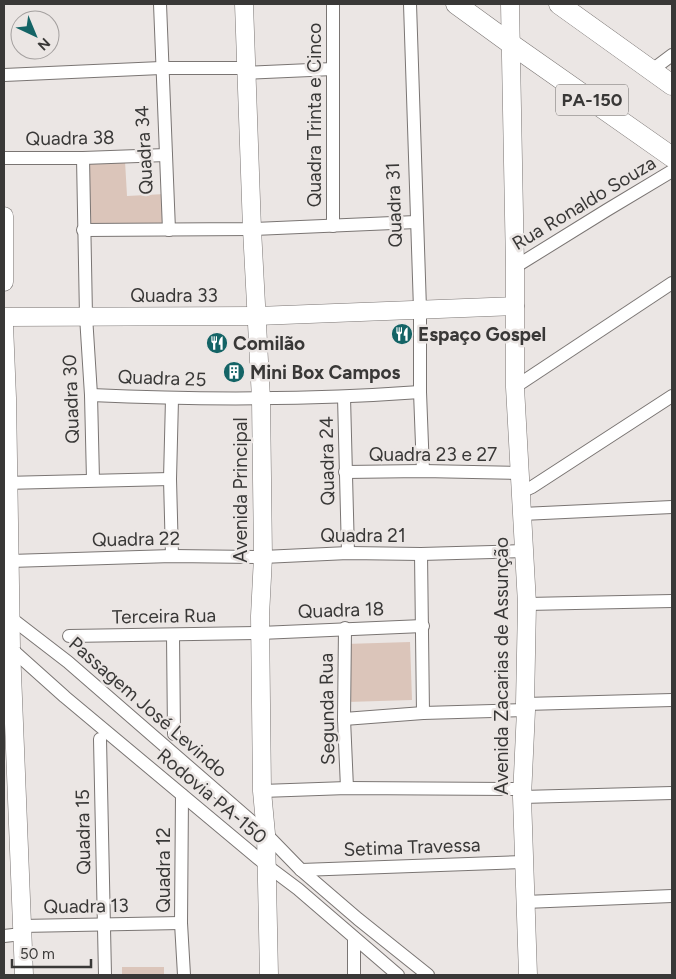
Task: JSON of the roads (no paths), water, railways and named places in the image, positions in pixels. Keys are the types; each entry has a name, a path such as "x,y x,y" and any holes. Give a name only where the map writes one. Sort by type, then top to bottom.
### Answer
{"main road":[{"name":"PA-150","path":"456,4 672,157"},
{"name":"PA-150","path":"566,5 672,85"}],"street":[{"path":"160,4 161,68"},
{"name":"Avenida Principal","path":"244,4 245,70 261,399 263,556 260,633 262,791 266,834 269,975"},
{"name":"Quadra Trinta e Cinco","path":"332,4 333,226"},
{"name":"Quadra 31","path":"410,4 420,309 420,392 423,471"},
{"name":"Avenida Zacarias de Assunção","path":"510,4 515,267 515,387 527,604 522,793 528,975"},
{"path":"652,70 672,55"},
{"path":"4,75 161,68 245,70 333,69"},
{"name":"Quadra 34","path":"161,68 169,230"},
{"name":"Quadra 38","path":"4,158 166,155"},
{"path":"4,317 86,316 83,158"},
{"name":"Rua Ronaldo Souza","path":"515,267 672,171"},
{"path":"4,216 4,282"},
{"path":"83,230 252,229 416,222"},
{"path":"515,387 672,284"},
{"path":"420,309 515,306"},
{"name":"Quadra 33","path":"86,316 257,316 420,309"},
{"name":"Quadra 30","path":"86,316 91,395 92,480"},
{"path":"4,325 6,483 10,561 7,645 24,975"},
{"name":"Quadra 24","path":"261,399 344,397 420,392"},
{"name":"Quadra 25","path":"91,395 172,399 261,399"},
{"path":"521,492 532,487 672,396"},
{"name":"Quadra 24","path":"344,397 348,553"},
{"path":"172,399 170,479 172,556"},
{"name":"Quadra 23 e 27","path":"346,472 520,473"},
{"path":"6,483 170,479"},
{"path":"522,514 672,507"},
{"path":"421,554 524,551"},
{"name":"Quadra 21","path":"263,556 348,553 421,554 423,713"},
{"name":"Quadra 22","path":"10,561 172,556 263,556"},
{"path":"527,604 672,602"},
{"name":"Passagem José Levindo","path":"7,615 68,662 266,834"},
{"name":"Quadra 18","path":"260,633 423,626"},
{"name":"Segunda Rua","path":"345,628 344,719 347,788"},
{"name":"Terceira Rua","path":"69,636 260,633"},
{"path":"173,635 174,734"},
{"name":"Rodovia PA-150","path":"7,645 182,795 266,865 298,889 398,975"},
{"path":"344,719 525,707 672,700"},
{"name":"Quadra 15","path":"100,739 105,975"},
{"path":"262,791 347,788 522,793 672,793"},
{"name":"Quadra 12","path":"182,795 184,975"},
{"name":"Rodovia PA-150","path":"266,834 301,870 428,975"},
{"name":"Setima Travessa","path":"301,870 524,862"},
{"path":"525,902 672,896"},
{"name":"Quadra 13","path":"4,936 22,930 182,923"},
{"path":"354,938 354,975"}],"place":[{"name":"Espaço Gospel","path":"402,334"},
{"name":"Comilão","path":"217,343"},
{"name":"Mini Box Campos","path":"234,372"}]}
